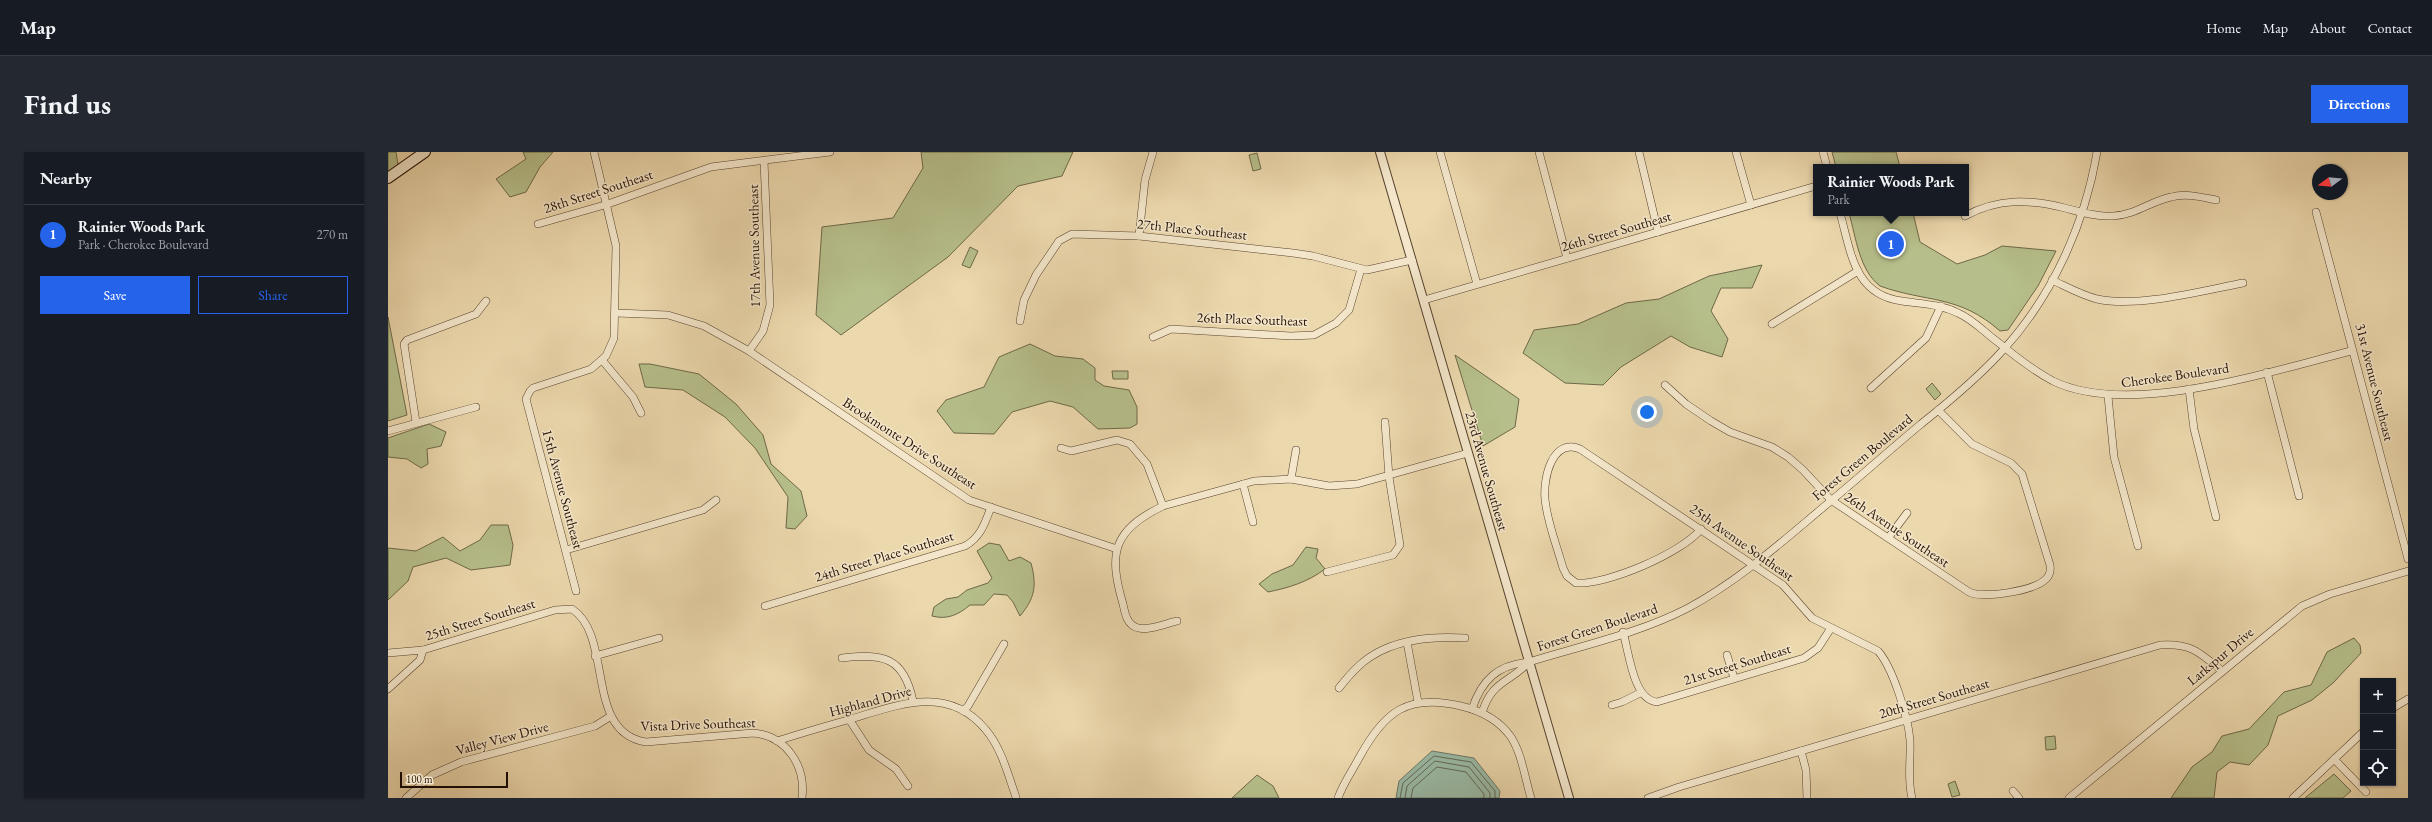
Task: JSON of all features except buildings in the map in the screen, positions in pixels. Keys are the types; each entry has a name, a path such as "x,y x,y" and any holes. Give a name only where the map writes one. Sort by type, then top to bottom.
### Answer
{"main road":[{"path":"388,178 425,152"}],"street":[{"path":"594,152 608,204 618,258 614,338 602,360 633,397 641,413"},
{"name":"28th Street Southeast","path":"538,224 608,204 712,167 830,152"},
{"path":"1139,236 1145,180 1153,152"},
{"name":"23rd Avenue Southeast","path":"1380,152 1569,798"},
{"path":"1440,152 1477,284"},
{"path":"1539,152 1567,258"},
{"path":"1639,152 1658,232"},
{"path":"1736,152 1751,205"},
{"path":"1823,152 1826,164"},
{"name":"Forest Green Boulevard","path":"1529,662 1661,621 1725,586 1754,566 1938,410 2005,348 2033,311 2052,280 2082,212 2097,152"},
{"name":"17th Avenue Southeast","path":"749,351 763,331 770,305 764,160"},
{"name":"26th Street Southeast","path":"1424,300 1813,187"},
{"path":"1969,214 1992,204 2017,201 2042,202 2100,216 2121,215 2135,212 2166,198 2182,195 2216,200"},
{"name":"31st Avenue Southeast","path":"2316,212 2351,339 2351,351 2408,560"},
{"name":"Cherokee Boulevard","path":"1841,216 1858,271 1866,285 1875,293 1887,298 1941,306 1974,322 2005,348 2042,375 2087,393 2108,396 2130,396 2189,388 2267,372 2351,351"},
{"name":"27th Place Southeast","path":"1020,322 1028,289 1062,238 1077,233 1139,236 1313,256 1361,269 1378,269 1412,260"},
{"name":"26th Place Southeast","path":"1153,337 1171,329 1290,336 1314,335 1336,323 1349,310 1361,269"},
{"path":"1772,324 1858,271"},
{"path":"2052,280 2087,296 2125,302 2243,283"},
{"path":"416,422 404,344 407,340 476,314 486,302"},
{"path":"1871,388 1926,338 1941,306"},
{"name":"Brookmonte Drive Southeast","path":"616,313 668,315 690,320 704,326 749,351 951,489 970,500 1116,549"},
{"name":"15th Avenue Southeast","path":"576,591 527,404 527,394 533,388 585,372 602,360"},
{"path":"2267,372 2299,496"},
{"name":"26th Avenue Southeast","path":"1665,384 1686,404 1711,422 1730,432 1772,448 1788,457 1804,470 1831,500 1973,594 1988,596 2023,589 2039,584 2049,576 2050,565 2022,474 2011,463 1972,444 1938,410"},
{"path":"2189,388 2194,429 2216,517"},
{"path":"2108,396 2114,457 2138,546"},
{"path":"388,431 416,422 476,407"},
{"path":"1327,572 1384,558 1393,555 1398,550 1400,538 1388,477 1385,422"},
{"path":"1061,448 1070,452 1118,440 1130,444 1147,464 1163,506"},
{"name":"25th Avenue Southeast","path":"1701,529 1683,546 1641,566 1589,583 1576,583 1571,580 1563,568 1545,499 1552,459 1558,451 1570,446 1580,449 1701,529 1789,590 1812,618 1871,646 1884,659 1892,675 1905,720 1910,739 1909,777 1912,798"},
{"path":"1291,479 1296,450"},
{"path":"1177,621 1140,629 1133,627 1127,619 1115,578 1116,549 1134,523 1163,506 1243,484 1291,479 1338,486 1357,484 1388,477 1468,453"},
{"path":"1243,484 1253,522"},
{"path":"566,550 703,510 716,500"},
{"name":"24th Street Place Southeast","path":"765,606 965,546 975,539 983,529 991,507"},
{"path":"1889,537 1907,513"},
{"name":"Larkspur Drive","path":"2070,798 2222,671 2308,603 2408,571"},
{"name":"25th Street Southeast","path":"388,653 423,650 555,610 572,609 577,612 585,622 595,656"},
{"name":"21st Street Southeast","path":"1640,693 1648,700 1657,702 1809,656 1818,648 1831,628"},
{"path":"1612,705 1640,693 1623,632"},
{"path":"1339,688 1366,660 1386,649 1407,642 1446,637 1465,638"},
{"path":"611,716 595,656 659,638"},
{"path":"1407,642 1418,702"},
{"path":"963,711 968,706 1004,644"},
{"name":"20th Street Southeast","path":"1648,798 1905,720 2160,646 2174,644 2191,647 2222,671"},
{"path":"388,689 420,660 423,650"},
{"path":"1727,655 1734,678"},
{"path":"842,658 874,656 894,664 905,676 913,701"},
{"path":"1472,709 1477,696 1492,675 1513,663 1529,662"},
{"path":"1482,713 1494,688 1502,681 1520,672 1529,662"},
{"path":"2396,706 2408,700"},
{"name":"Highland Drive","path":"777,741 913,701 931,702 963,711 982,726 993,740 1004,764 1016,797"},
{"path":"1338,798 1367,743 1381,723 1398,711 1418,702 1436,703 1472,709 1500,724 1513,739 1531,798"},
{"name":"Vista Drive Southeast","path":"611,716 624,733 641,741 753,733 764,734 777,741 792,753 801,778 802,798"},
{"name":"Valley View Drive","path":"406,798 442,769 485,755 595,726 611,716"},
{"path":"850,720 869,750 896,768 908,786"},
{"path":"2293,798 2360,735"},
{"path":"1801,751 1806,770 1807,798"},
{"path":"2334,759 2366,792"},
{"path":"2013,791 2019,798"}],"green space":[{"path":"388,152 396,152 398,165 388,172"},
{"path":"523,152 553,152 540,167 526,192 510,197 496,179 526,159"},
{"path":"921,152 1073,152 1062,176 1018,186 948,257 841,335 816,315 822,227 893,218 923,168"},
{"path":"1832,152 1896,152 1899,164 1835,164"},
{"path":"1257,153 1261,169 1253,171 1249,155"},
{"path":"1850,216 1914,216 1920,242 1957,264 1985,255 2002,246 2056,251 2038,286 2008,330 2000,331 1985,319 1956,305 1880,286 1867,271 1856,242"},
{"path":"970,247 978,251 970,268 962,265"},
{"path":"1762,265 1752,288 1721,288 1711,311 1728,339 1722,357 1690,347 1671,336 1621,367 1603,385 1565,383 1523,353 1534,330 1578,324 1626,303 1659,299 1709,276"},
{"path":"388,317 407,415 388,421"},
{"path":"1030,344 1055,356 1083,359 1095,368 1095,380 1104,386 1129,390 1137,407 1137,424 1130,428 1098,429 1073,407 1050,401 1012,412 994,434 954,433 937,411 946,400 984,387 999,357"},
{"path":"1455,355 1519,399 1515,427 1483,446"},
{"path":"639,364 650,364 699,374 736,404 763,435 771,464 801,491 807,516 795,529 786,528 788,497 755,448 725,417 683,390 645,387"},
{"path":"1112,371 1128,371 1128,379 1113,379"},
{"path":"1932,383 1941,394 1935,400 1926,389"},
{"path":"429,424 446,432 441,446 427,449 428,464 421,468 407,459 388,457 388,438"},
{"path":"491,525 508,525 513,545 510,565 471,570 446,558 413,567 408,581 388,600 388,548 416,551 443,537 460,551 480,540"},
{"path":"989,543 1000,545 1009,561 1020,557 1031,563 1034,578 1032,597 1020,616 1013,602 1007,595 994,594 984,605 970,605 961,612 952,616 932,616 934,607 946,599 958,597 967,590 988,583 992,578 977,551"},
{"path":"1306,547 1318,549 1316,558 1325,569 1305,581 1268,592 1259,584 1272,574 1293,565"},
{"path":"2354,638 2360,645 2361,653 2333,683 2312,700 2278,716 2268,745 2249,765 2230,762 2217,772 2214,798 2171,798 2192,767 2212,752 2222,736 2249,729 2284,692 2311,685 2327,652"},
{"path":"2055,736 2056,749 2046,750 2045,737"},
{"path":"2334,774 2351,791 2343,798 2305,798"},
{"path":"1257,775 1273,786 1279,798 1232,798"},
{"path":"1955,781 1960,795 1952,797 1948,784"}],"water":[{"path":"1432,751 1474,758 1500,791 1499,798 1396,798 1399,781"}],"place":[{"name":"Rainier Woods Park","path":"1891,244"}]}
